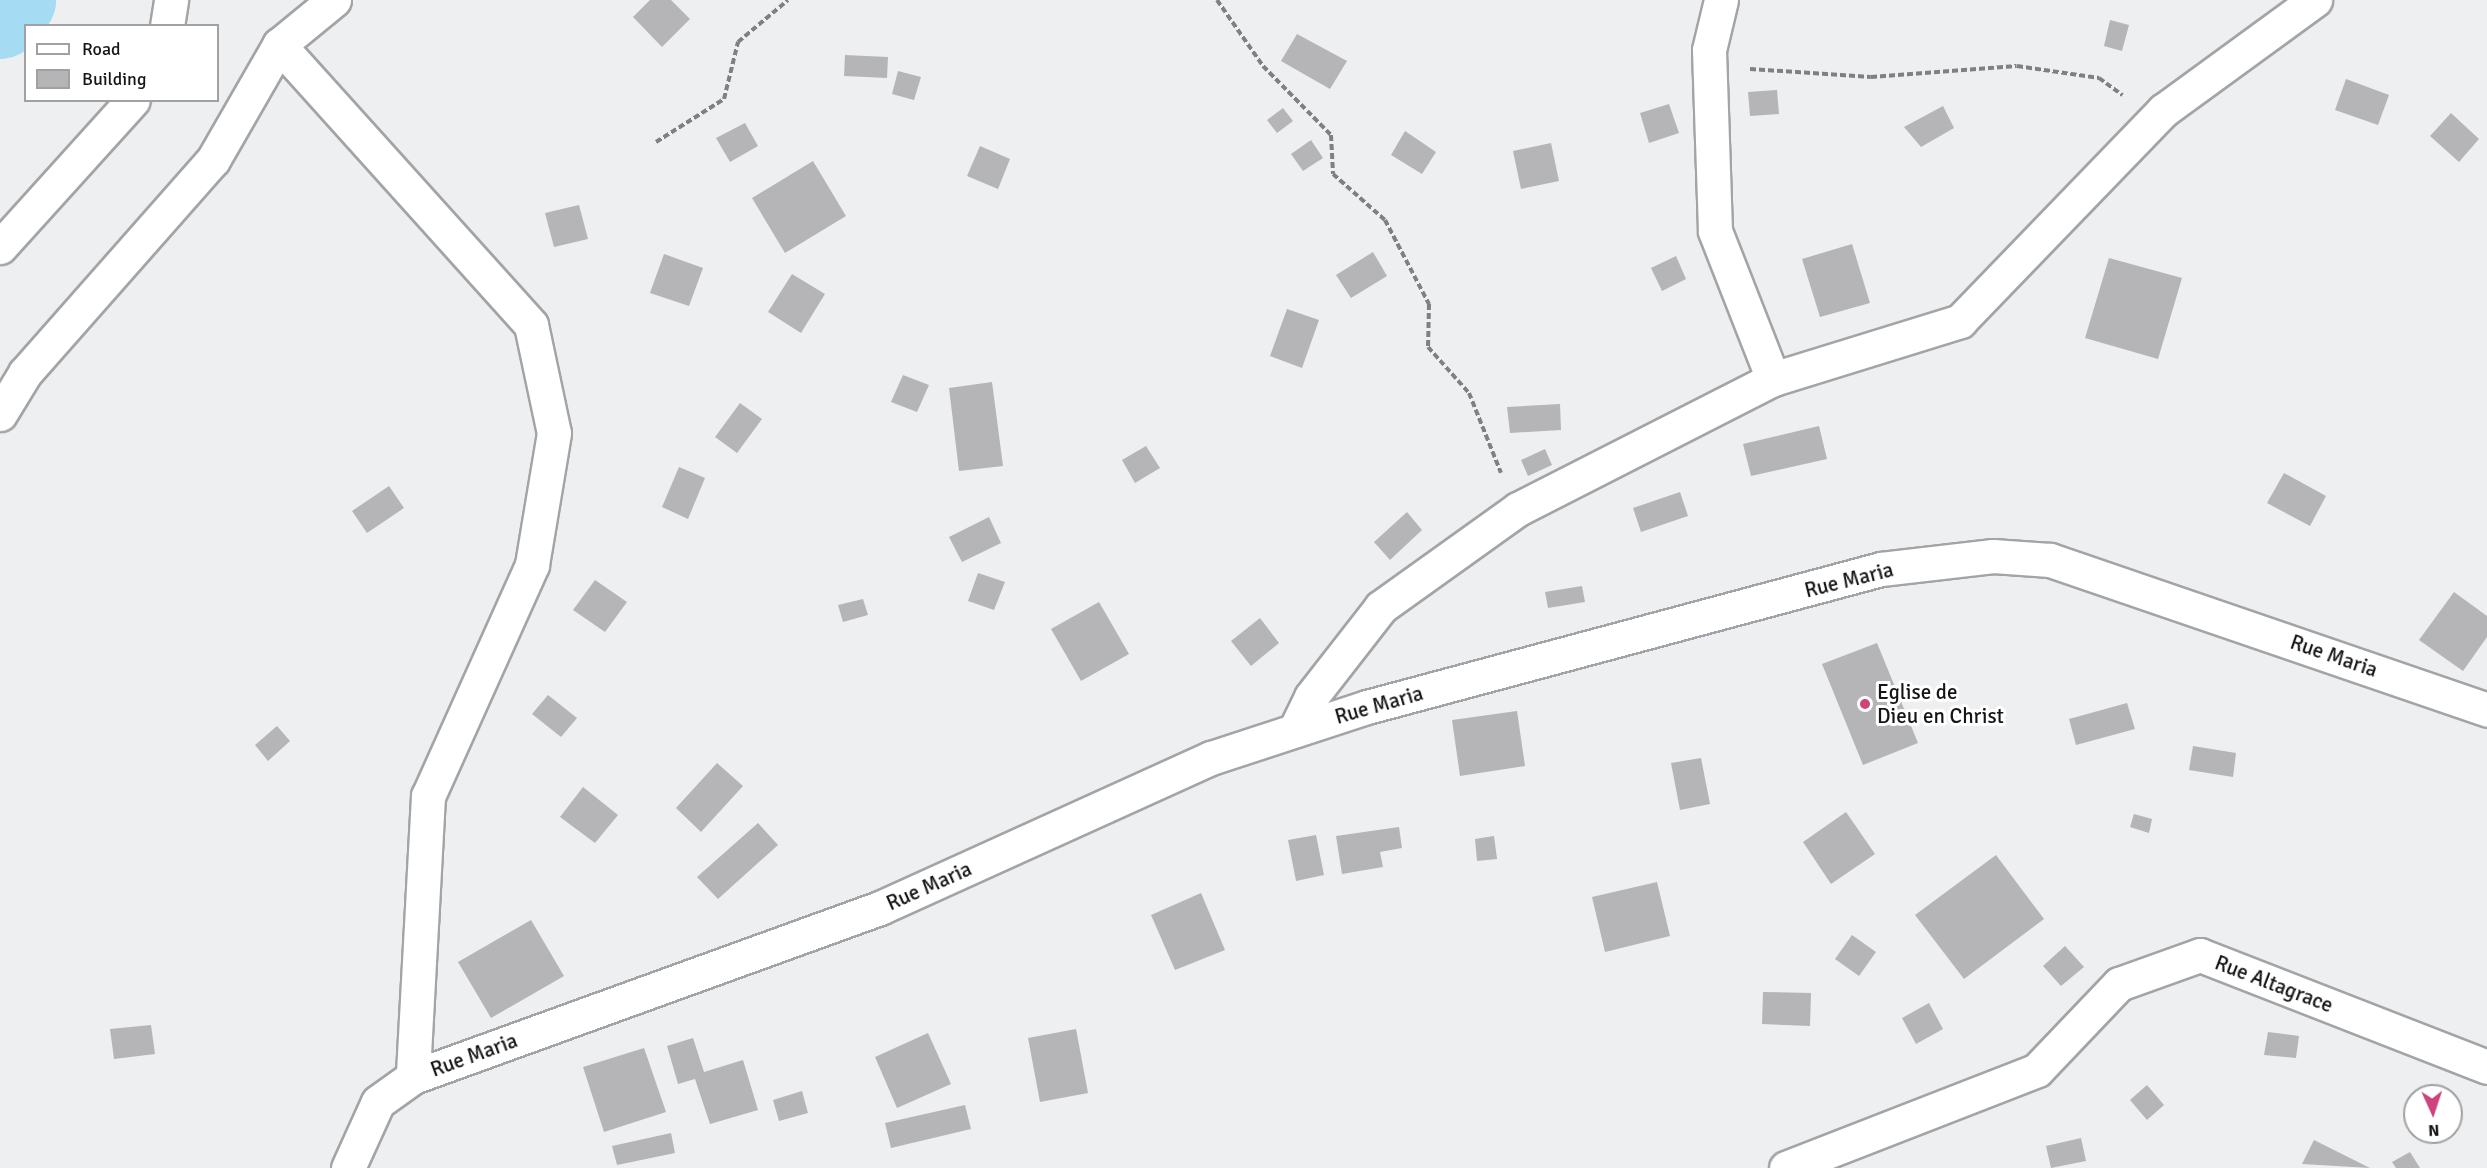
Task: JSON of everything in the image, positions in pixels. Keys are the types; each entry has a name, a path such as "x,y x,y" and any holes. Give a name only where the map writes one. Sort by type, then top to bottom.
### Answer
{"street":[{"path":"167,24 171,0"},
{"path":"0,414 25,373 213,160 279,45 334,0"},
{"path":"1721,0 1709,50 1715,231 1773,379"},
{"path":"1295,730 1311,697 1381,607 1518,509 1773,379 1960,321 2154,119 2315,0"},
{"path":"279,45 531,325 554,433 532,564 428,796 413,1077"},
{"path":"0,247 131,102"},
{"name":"Rue Maria","path":"348,1168 378,1102 413,1077 880,908 1211,758 1295,730 1881,569 1993,556 2091,570 2487,710"},
{"name":"Rue Altagrace","path":"1786,1168 2037,1070 2119,984 2200,955 2487,1067"}],"path":[{"path":"656,142 724,99 738,42 788,0"},
{"path":"1217,0 1263,66 1331,135 1333,174 1385,219 1429,304 1428,347 1469,393 1518,509"},
{"path":"1711,68 1871,77 2017,66 2099,78 2154,119"}],"building":[{"path":"650,0 671,0 690,19 662,47 633,17"},
{"path":"2110,20 2129,25 2122,51 2104,46"},
{"path":"1297,34 1347,61 1330,89 1281,61"},
{"path":"845,55 888,57 887,78 844,76"},
{"path":"898,71 921,77 914,100 892,94"},
{"path":"2346,79 2389,95 2378,125 2335,110"},
{"path":"1777,90 1779,114 1750,116 1748,92"},
{"path":"1669,104 1679,133 1649,143 1640,113"},
{"path":"1943,106 1954,128 1921,147 1904,127"},
{"path":"1283,108 1293,121 1277,133 1267,120"},
{"path":"2451,113 2479,139 2459,162 2430,136"},
{"path":"745,123 758,146 730,162 716,138"},
{"path":"1405,131 1436,152 1422,174 1391,155"},
{"path":"1311,140 1323,158 1303,171 1291,154"},
{"path":"1551,143 1559,181 1521,189 1513,151"},
{"path":"980,146 1010,159 998,189 967,176"},
{"path":"813,161 846,216 785,253 752,198"},
{"path":"579,205 588,239 554,247 545,213"},
{"path":"1852,244 1870,303 1820,317 1802,259"},
{"path":"1373,252 1387,276 1351,298 1336,275"},
{"path":"664,254 703,268 689,306 650,293"},
{"path":"1676,256 1686,279 1662,291 1651,268"},
{"path":"2109,258 2182,278 2158,359 2085,338"},
{"path":"792,274 825,294 801,333 768,312"},
{"path":"1287,309 1319,320 1302,368 1270,356"},
{"path":"903,375 929,385 917,412 891,402"},
{"path":"992,382 1003,466 959,471 949,388"},
{"path":"740,403 762,419 737,453 715,437"},
{"path":"1560,404 1561,430 1510,433 1507,407"},
{"path":"1819,426 1827,459 1751,476 1743,444"},
{"path":"1146,446 1160,468 1135,483 1122,460"},
{"path":"1545,449 1552,465 1528,476 1521,460"},
{"path":"679,467 705,478 688,519 662,507"},
{"path":"2284,473 2326,496 2310,526 2267,503"},
{"path":"389,486 404,508 367,533 352,511"},
{"path":"1680,492 1688,516 1641,532 1633,508"},
{"path":"1407,512 1422,530 1390,560 1374,542"},
{"path":"989,517 1001,543 962,562 949,537"},
{"path":"978,573 1005,582 994,610 968,601"},
{"path":"595,580 627,602 605,632 573,610"},
{"path":"1582,586 1585,602 1548,608 1545,592"},
{"path":"2454,592 2487,616 2487,637 2463,671 2419,640"},
{"path":"863,599 868,615 843,622 838,605"},
{"path":"1099,602 1129,654 1081,681 1051,629"},
{"path":"1260,618 1279,643 1251,666 1231,641"},
{"path":"1877,643 1918,743 1863,765 1822,664"},
{"path":"548,695 577,718 561,737 532,714"},
{"path":"2127,703 2135,729 2076,745 2069,719"},
{"path":"1517,711 1525,766 1460,776 1452,720"},
{"path":"277,726 290,741 268,761 255,745"},
{"path":"2193,746 2236,753 2233,777 2189,770"},
{"path":"1701,758 1710,804 1680,810 1671,763"},
{"path":"717,763 743,786 701,832 676,808"},
{"path":"583,787 618,815 595,843 560,817"},
{"path":"1846,812 1875,854 1831,884 1803,842"},
{"path":"2134,814 2152,819 2149,833 2130,827"},
{"path":"758,823 778,845 718,899 697,877"},
{"path":"1399,827 1402,848 1380,852 1383,867 1342,874 1336,836"},
{"path":"1316,835 1324,875 1296,881 1288,840"},
{"path":"1494,836 1497,859 1477,861 1475,839"},
{"path":"1996,855 2044,919 1964,979 1915,915"},
{"path":"1657,882 1670,936 1605,952 1592,897"},
{"path":"1201,893 1225,950 1175,970 1151,915"},
{"path":"531,920 564,976 491,1018 458,962"},
{"path":"1852,935 1876,952 1859,976 1835,959"},
{"path":"2065,946 2084,967 2061,986 2043,966"},
{"path":"1763,992 1811,993 1810,1026 1762,1024"},
{"path":"1929,1003 1943,1029 1916,1044 1902,1018"},
{"path":"151,1025 155,1054 114,1059 110,1029"},
{"path":"1076,1029 1088,1093 1040,1102 1028,1038"},
{"path":"2268,1032 2299,1036 2296,1058 2264,1055"},
{"path":"928,1033 951,1084 897,1108 875,1057"},
{"path":"693,1038 704,1072 743,1060 758,1110 710,1124 695,1079 678,1084 667,1046"},
{"path":"644,1048 666,1112 604,1132 583,1067"},
{"path":"2147,1085 2164,1105 2147,1120 2130,1100"},
{"path":"802,1091 808,1113 779,1121 773,1100"},
{"path":"965,1105 971,1129 891,1148 885,1123"},
{"path":"671,1133 675,1153 617,1165 612,1146"},
{"path":"2081,1138 2086,1161 2051,1168 2046,1146"},
{"path":"2314,1140 2370,1168 2302,1164"},
{"path":"2410,1152 2420,1168 2396,1168 2392,1162"}],"waterway":[{"path":"0,16 13,0"}],"place":[{"name":"Eglise de Dieu en Christ","path":"1865,704"}]}
